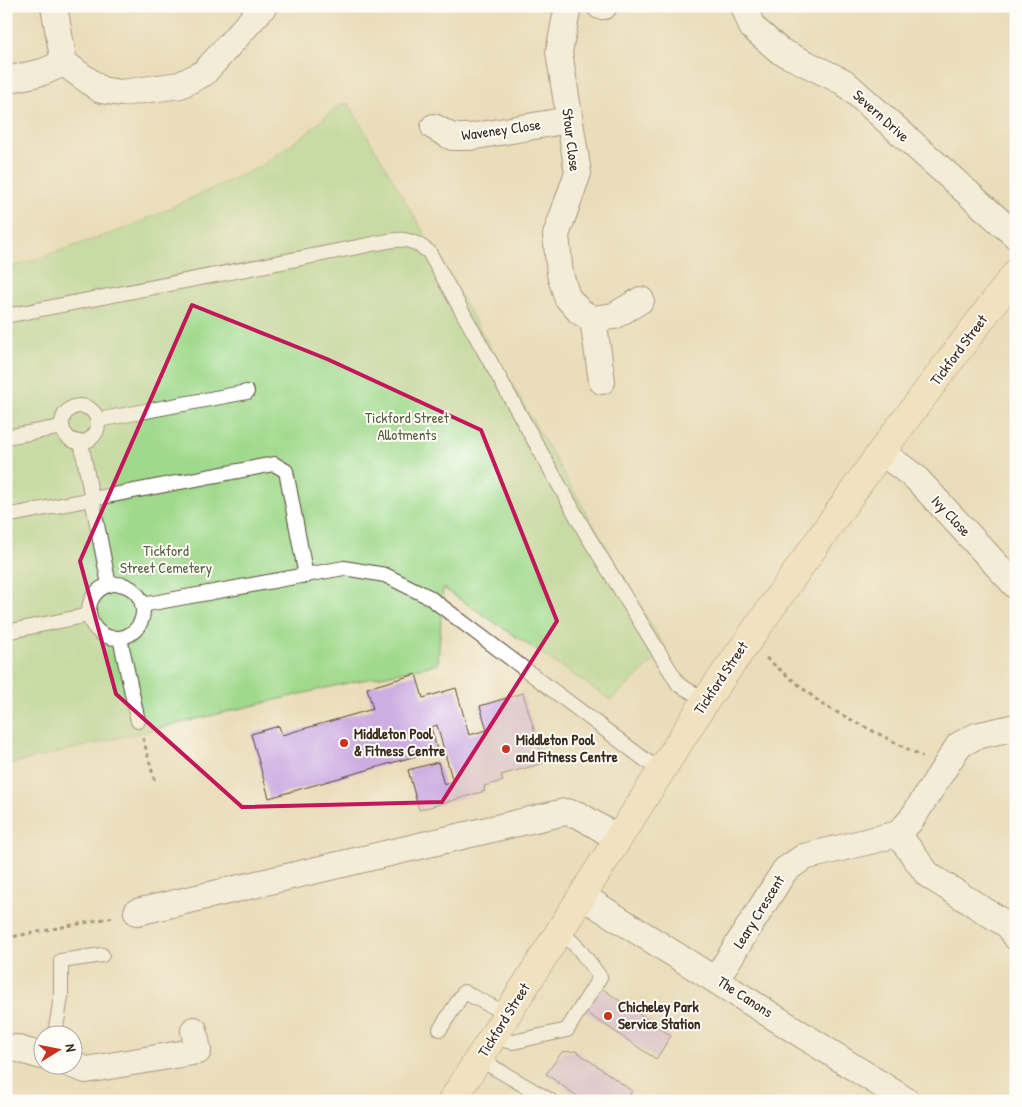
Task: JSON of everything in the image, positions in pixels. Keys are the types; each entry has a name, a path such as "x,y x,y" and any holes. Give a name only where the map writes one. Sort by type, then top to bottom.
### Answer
{"main road":[{"name":"Tickford Street","path":"452,1101 706,700 881,452 1016,273"}],"street":[{"path":"54,6 64,63 101,90 121,93 180,85 204,73 264,6"},
{"name":"Stour Close","path":"568,6 559,52 578,173 556,235 560,274 567,297 580,312 593,319"},
{"name":"Severn Drive","path":"744,6 752,28 780,51 844,82 1016,236"},
{"path":"6,80 43,72 64,63"},
{"name":"Waveney Close","path":"434,127 452,137 470,137 569,120"},
{"path":"602,381 593,319 614,316 641,300"},
{"name":"Ivy Close","path":"881,452 915,476 1016,586"},
{"path":"1016,726 976,736 959,745 911,820 898,834 928,875 1009,926 1016,937"},
{"path":"137,912 565,812 579,815 617,838"},
{"name":"Leary Crescent","path":"716,979 785,870 804,857 898,834"},
{"name":"The Canons","path":"582,896 907,1101"},
{"path":"82,1068 86,1070 198,1051 194,1030"},
{"path":"6,1049 15,1048 32,1053"}],"lane":[{"path":"6,316 380,242 403,238 418,243 429,252 587,535 679,685 706,700"},
{"path":"98,420 247,392"},
{"path":"77,406 88,407 98,420 95,435 91,439 81,442 71,440 62,426 64,416 77,406"},
{"path":"6,437 62,426"},
{"path":"81,442 109,585"},
{"path":"6,516 274,464 286,471 306,576"},
{"path":"142,605 344,568 385,575 429,597 660,771"},
{"path":"109,585 123,585 130,588 136,593 142,605 140,623 128,636 111,638 96,631 89,615 89,608 95,593 109,585"},
{"path":"6,632 89,615"},
{"path":"120,638 138,720"},
{"path":"486,1048 567,1030 600,977 579,949 561,931"},
{"path":"56,1024 61,996 61,961 102,955"},
{"path":"440,1029 464,992 507,1014"},
{"path":"486,1048 545,1099"}],"path":[{"path":"746,642 823,705 915,752 943,770"},
{"path":"138,720 155,782"},
{"path":"6,938 137,912"}],"highlighted area":[{"path":"192,305 327,359 481,430 557,621 442,802 242,807 116,694 80,561"}],"green space":[{"path":"340,104 349,104 666,650 611,700 443,588 438,664 334,686 6,765 6,269 127,228 261,166 307,133"}],"building":[{"name":"Middleton Pool & Fitness Centre","path":"416,674 423,698 456,688 469,735 487,730 480,706 523,693 544,763 501,775 503,781 484,786 485,791 419,810 408,770 438,762 444,785 453,782 437,725 431,727 437,750 269,798 251,734 279,726 282,735 373,709 367,688"},
{"path":"597,985 671,1036 656,1059 581,1009"},
{"path":"576,1051 632,1091 626,1101 584,1101 546,1074 562,1052"}],"place":[{"name":"Middleton Pool & Fitness Centre","path":"344,743"},
{"name":"Middleton Pool and Fitness Centre","path":"506,749"},
{"name":"Chicheley Park Service Station","path":"608,1016"}],"park label":[{"name":"Tickford Street Allotments","path":"407,426"},
{"name":"Tickford Street Cemetery","path":"166,560"}]}
